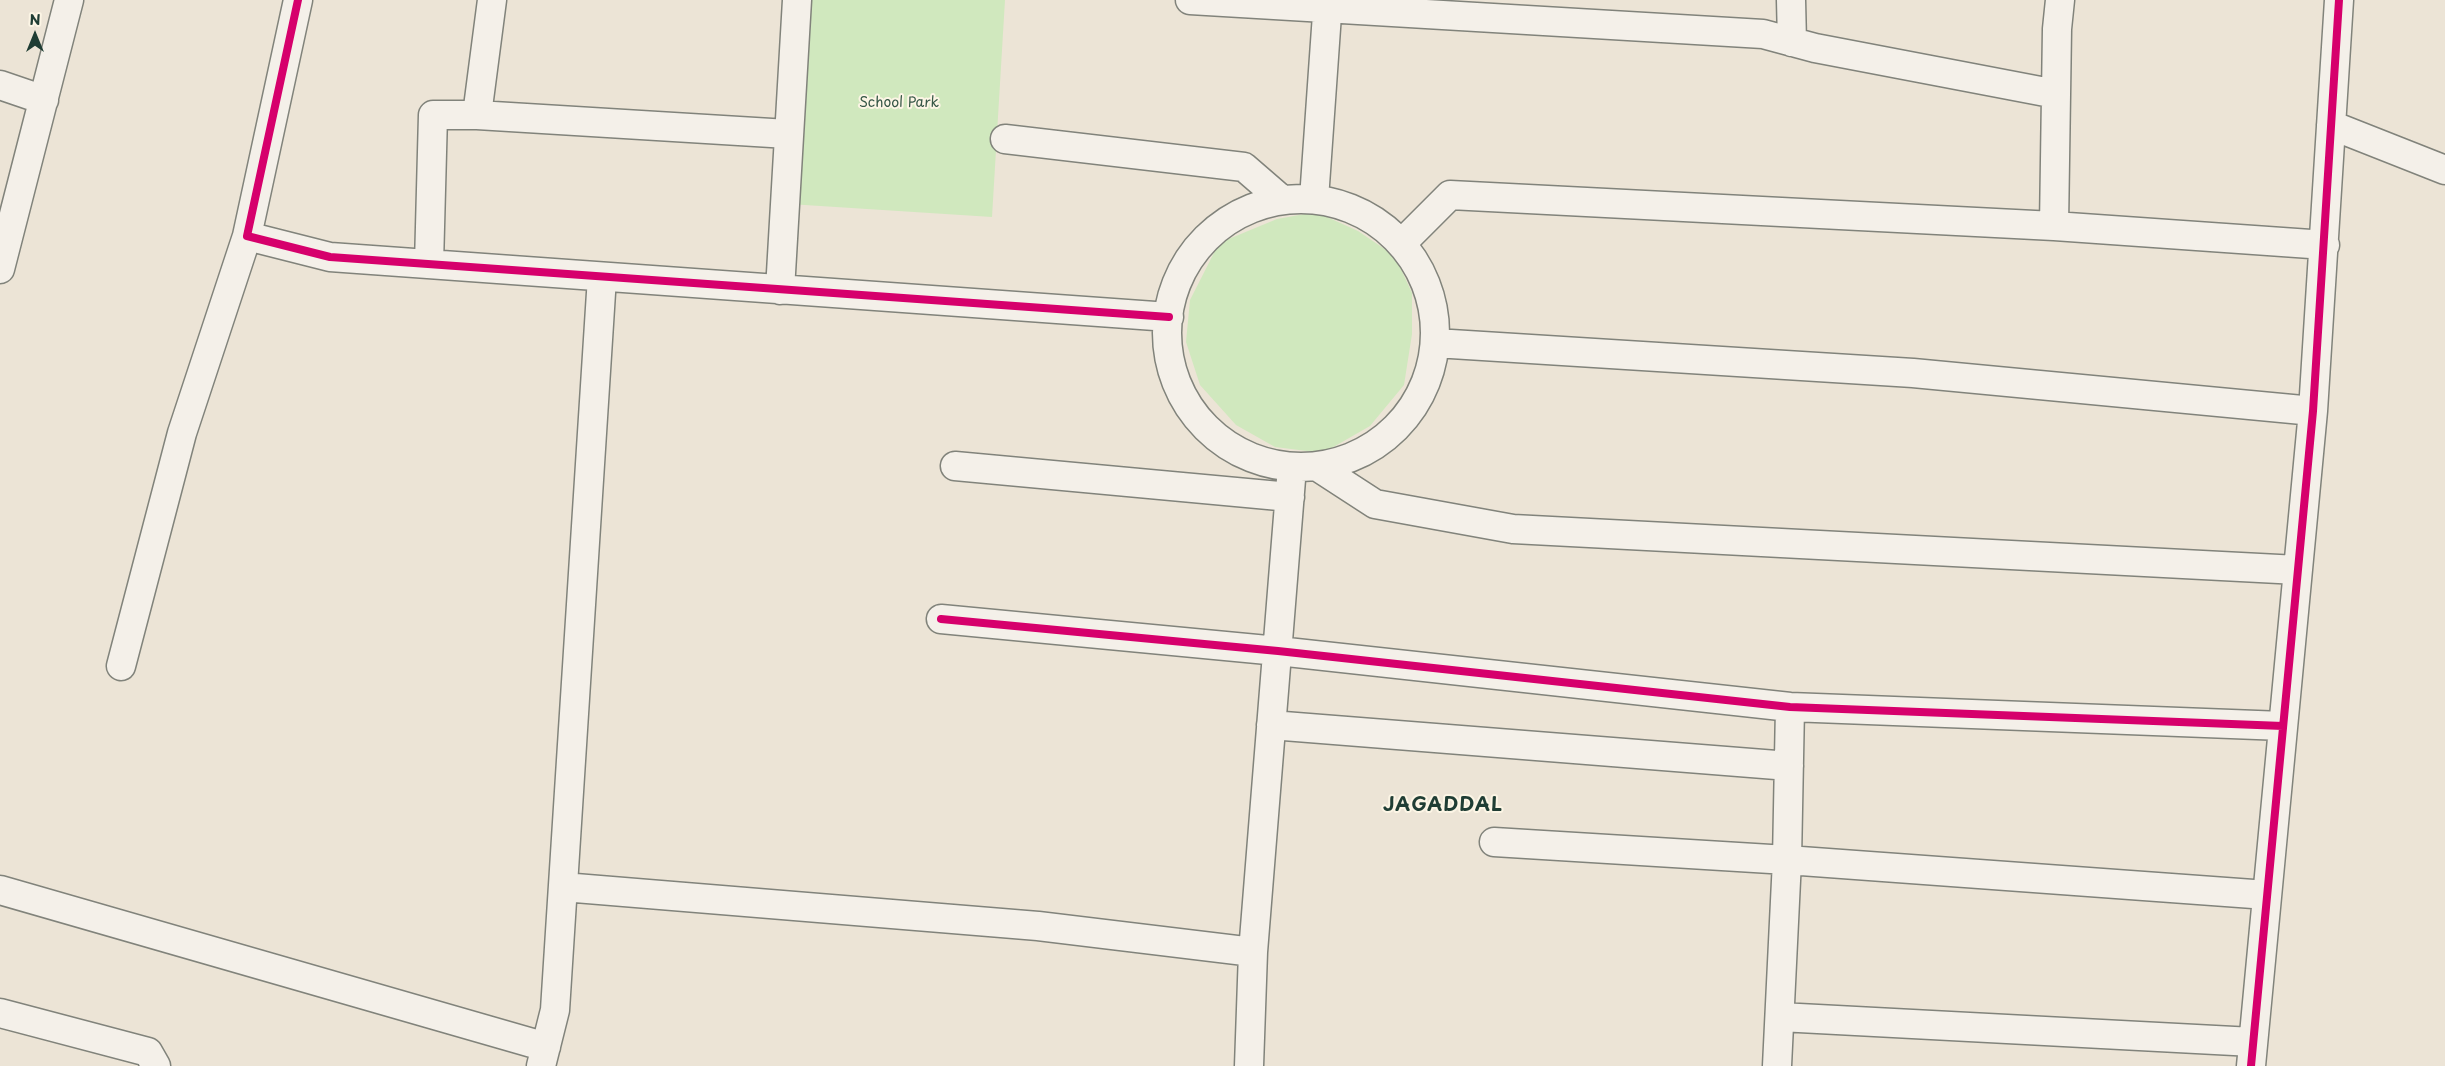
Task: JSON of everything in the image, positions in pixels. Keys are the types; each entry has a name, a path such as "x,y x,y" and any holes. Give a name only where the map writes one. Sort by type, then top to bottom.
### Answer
{"street":[{"path":"0,269 69,0"},
{"path":"121,666 182,433 247,236 298,0"},
{"path":"477,115 492,0"},
{"path":"780,290 797,0"},
{"path":"1190,0 1327,4 1763,34 1815,48 2056,94"},
{"path":"1791,0 1792,42"},
{"path":"2054,226 2056,94 2060,0"},
{"path":"1780,1017 2252,1054 2313,411 2339,0"},
{"path":"1314,198 1327,4"},
{"path":"0,85 44,100"},
{"path":"429,264 433,115 477,115 788,134"},
{"path":"2331,125 2445,170"},
{"path":"1005,139 1244,167 1281,199"},
{"path":"1402,243 1450,195 2054,226 2324,245"},
{"path":"1305,467 1358,455 1403,422 1431,372 1437,330 1427,283 1402,243 1365,214 1314,198 1281,199 1236,214 1199,245 1175,285 1169,317 1171,370 1200,422 1248,457 1305,467 1374,504 1513,530 2298,570"},
{"path":"247,236 330,257 1169,317"},
{"path":"0,890 544,1057 555,1010 602,277"},
{"path":"1435,344 1913,373 2313,411"},
{"path":"955,466 1290,497"},
{"path":"1249,1066 1253,952 1290,497 1305,467"},
{"path":"941,619 1278,651 1790,707 2283,726"},
{"path":"1777,1066 1787,860 1790,707"},
{"path":"1271,725 1788,766"},
{"path":"1494,842 1787,860 2267,895"},
{"path":"563,887 1038,926 1253,952"},
{"path":"0,1013 148,1052 156,1066"}],"green space":[{"name":"School Park","path":"807,0 1005,0 992,217 789,204"},
{"path":"1316,212 1358,231 1395,256 1412,293 1412,334 1404,385 1370,426 1323,453 1275,447 1236,425 1200,385 1186,342 1190,300 1219,243 1277,219"}],"cycle path":[{"path":"298,0 247,236 330,257 1169,317"},
{"path":"2251,1066 2313,411 2339,0"},
{"path":"941,619 1278,651 1790,707 2283,726"}],"district":[{"name":"JAGADDAL","path":"1443,806"}]}
